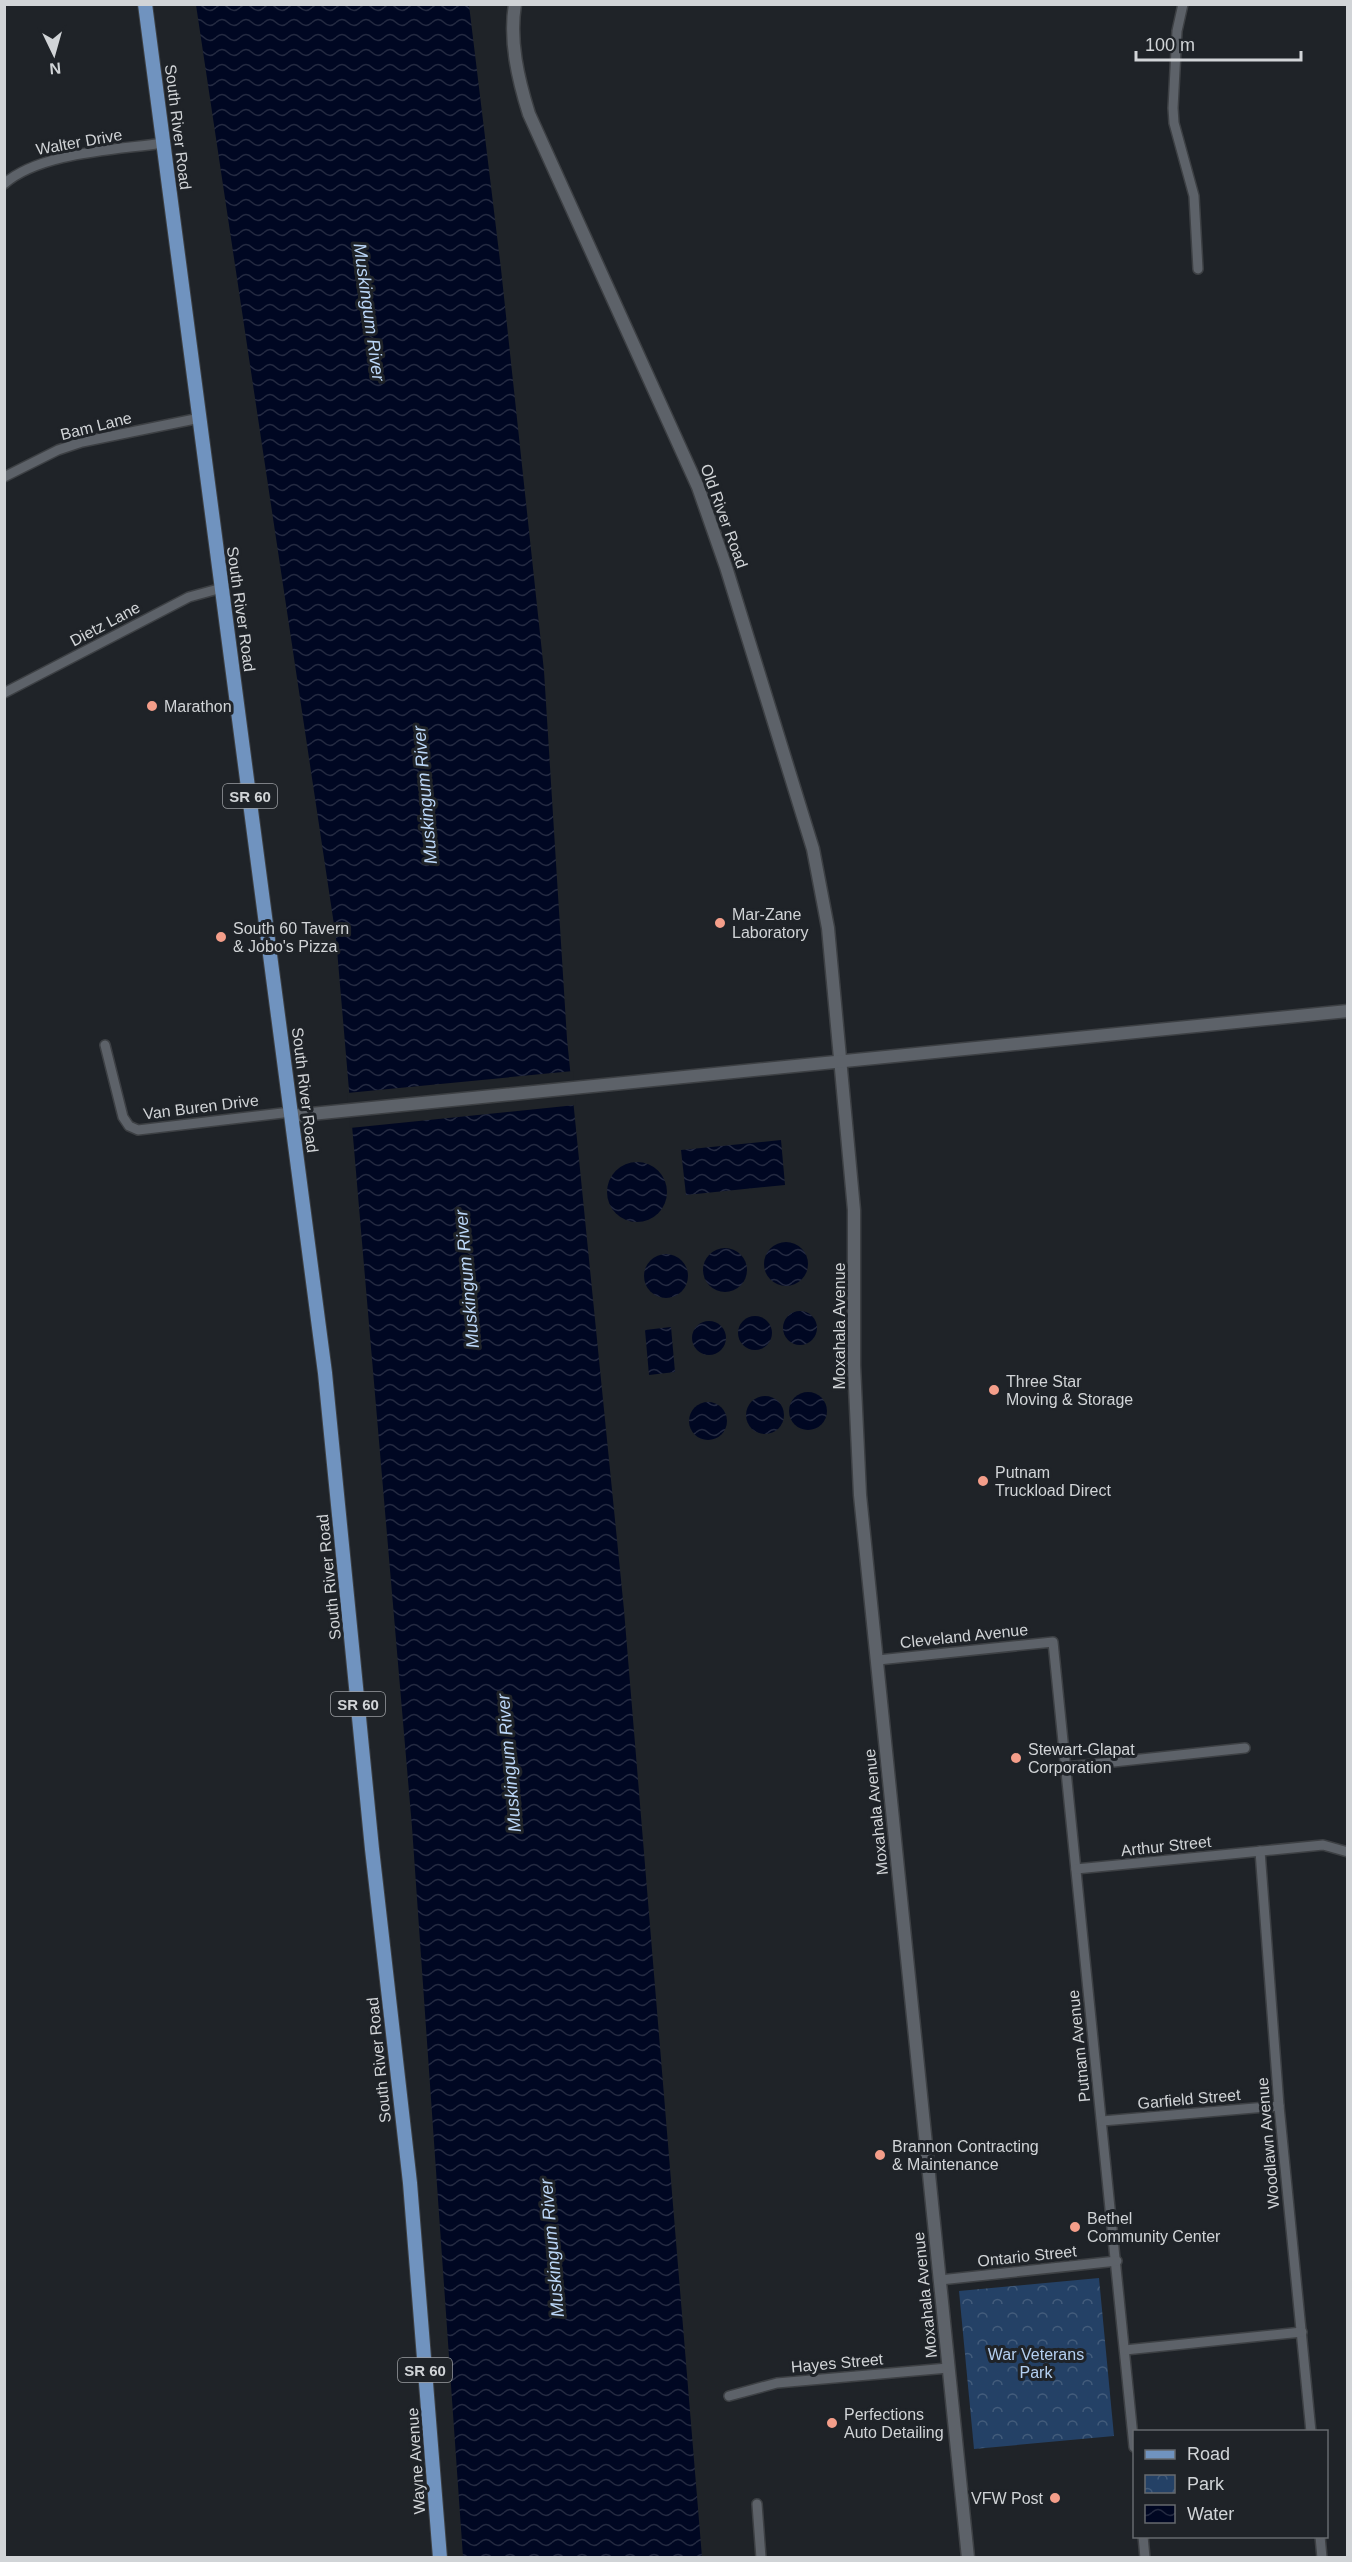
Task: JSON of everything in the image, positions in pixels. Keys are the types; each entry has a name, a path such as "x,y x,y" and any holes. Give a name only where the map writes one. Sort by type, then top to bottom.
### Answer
{"main road":[{"name":"South River Road","path":"145,4 325,1373 372,1849 410,2183"},
{"name":"Old River Road","path":"515,4 514,49 521,88 529,114 690,469 730,577 813,849 828,928 840,1061"},
{"path":"291,1114 1347,1011"},
{"name":"Moxahala Avenue","path":"840,1061 854,1210 854,1365 860,1494 968,2558"},
{"name":"Wayne Avenue","path":"410,2183 440,2558"}],"street":[{"path":"1183,4 1177,31 1173,108 1174,123 1194,196 1198,269"},
{"name":"Walter Drive","path":"4,184 20,171 48,161 163,143"},
{"name":"Bam Lane","path":"4,477 58,450 82,442 200,418"},
{"name":"Dietz Lane","path":"4,693 189,597 222,588"},
{"name":"Van Buren Drive","path":"105,1045 123,1117 129,1126 138,1130 291,1114"},
{"name":"Cleveland Avenue","path":"878,1660 1053,1642"},
{"name":"Putnam Avenue","path":"1053,1642 1133,2436"},
{"path":"1066,1767 1245,1748"},
{"name":"Arthur Street","path":"1076,1869 1323,1845 1347,1852"},
{"name":"Woodlawn Avenue","path":"1260,1851 1279,2106 1311,2430"},
{"name":"Garfield Street","path":"1102,2121 1279,2106"},
{"name":"Ontario Street","path":"940,2280 1117,2261"},
{"path":"1125,2350 1302,2332"},
{"name":"Hayes Street","path":"729,2396 777,2383 948,2368"},
{"path":"757,2504 761,2558"},
{"path":"1143,2538 1145,2558"},
{"path":"1320,2538 1322,2558"}],"green space":[{"name":"War Veterans Park","path":"1099,2278 1114,2436 974,2449 959,2291"}],"water":[{"name":"Muskingum River","path":"196,5 469,5 501,269 544,671 567,1039 624,1610 702,2557 463,2557 412,1827 336,938"},
{"path":"781,1140 785,1185 686,1195 681,1150"},
{"path":"637,1162 654,1167 662,1175 667,1192 662,1209 654,1217 637,1222 620,1217 612,1209 607,1192 612,1175 620,1167"},
{"path":"786,1242 802,1248 808,1264 802,1280 786,1286 770,1280 764,1264 770,1248"},
{"path":"725,1248 741,1254 747,1270 741,1286 725,1292 709,1286 703,1270 709,1254"},
{"path":"666,1254 681,1261 688,1276 681,1291 666,1298 651,1291 644,1276 651,1261"},
{"path":"800,1311 812,1316 817,1328 812,1340 800,1345 788,1340 783,1328 788,1316"},
{"path":"755,1316 767,1321 772,1333 767,1345 755,1350 743,1345 738,1333 743,1321"},
{"path":"709,1321 721,1326 726,1338 721,1350 709,1355 697,1350 692,1338 697,1326"},
{"path":"671,1327 675,1372 649,1375 645,1330"},
{"path":"808,1392 815,1393 821,1398 826,1404 826,1418 821,1424 815,1429 808,1430 801,1429 795,1424 790,1418 789,1411 790,1404 795,1398 801,1393"},
{"path":"765,1396 778,1402 784,1415 778,1428 765,1434 752,1428 746,1415 752,1402"},
{"path":"708,1402 715,1403 721,1408 726,1414 726,1428 721,1434 715,1439 708,1440 701,1439 695,1434 690,1428 689,1421 690,1414 695,1408 701,1403"}],"pier":[{"path":"573,1071 576,1105 350,1128 347,1093"}],"place":[{"name":"Marathon","path":"152,706"},
{"name":"Mar-Zane Laboratory","path":"720,923"},
{"name":"South 60 Tavern & Jobo's Pizza","path":"221,937"},
{"name":"Three Star Moving & Storage","path":"994,1390"},
{"name":"Putnam Truckload Direct","path":"983,1481"},
{"name":"Stewart-Glapat Corporation","path":"1016,1758"},
{"name":"Brannon Contracting & Maintenance","path":"880,2155"},
{"name":"Bethel Community Center","path":"1075,2227"},
{"name":"Perfections Auto Detailing","path":"832,2423"},
{"name":"VFW Post","path":"1055,2498"}]}
